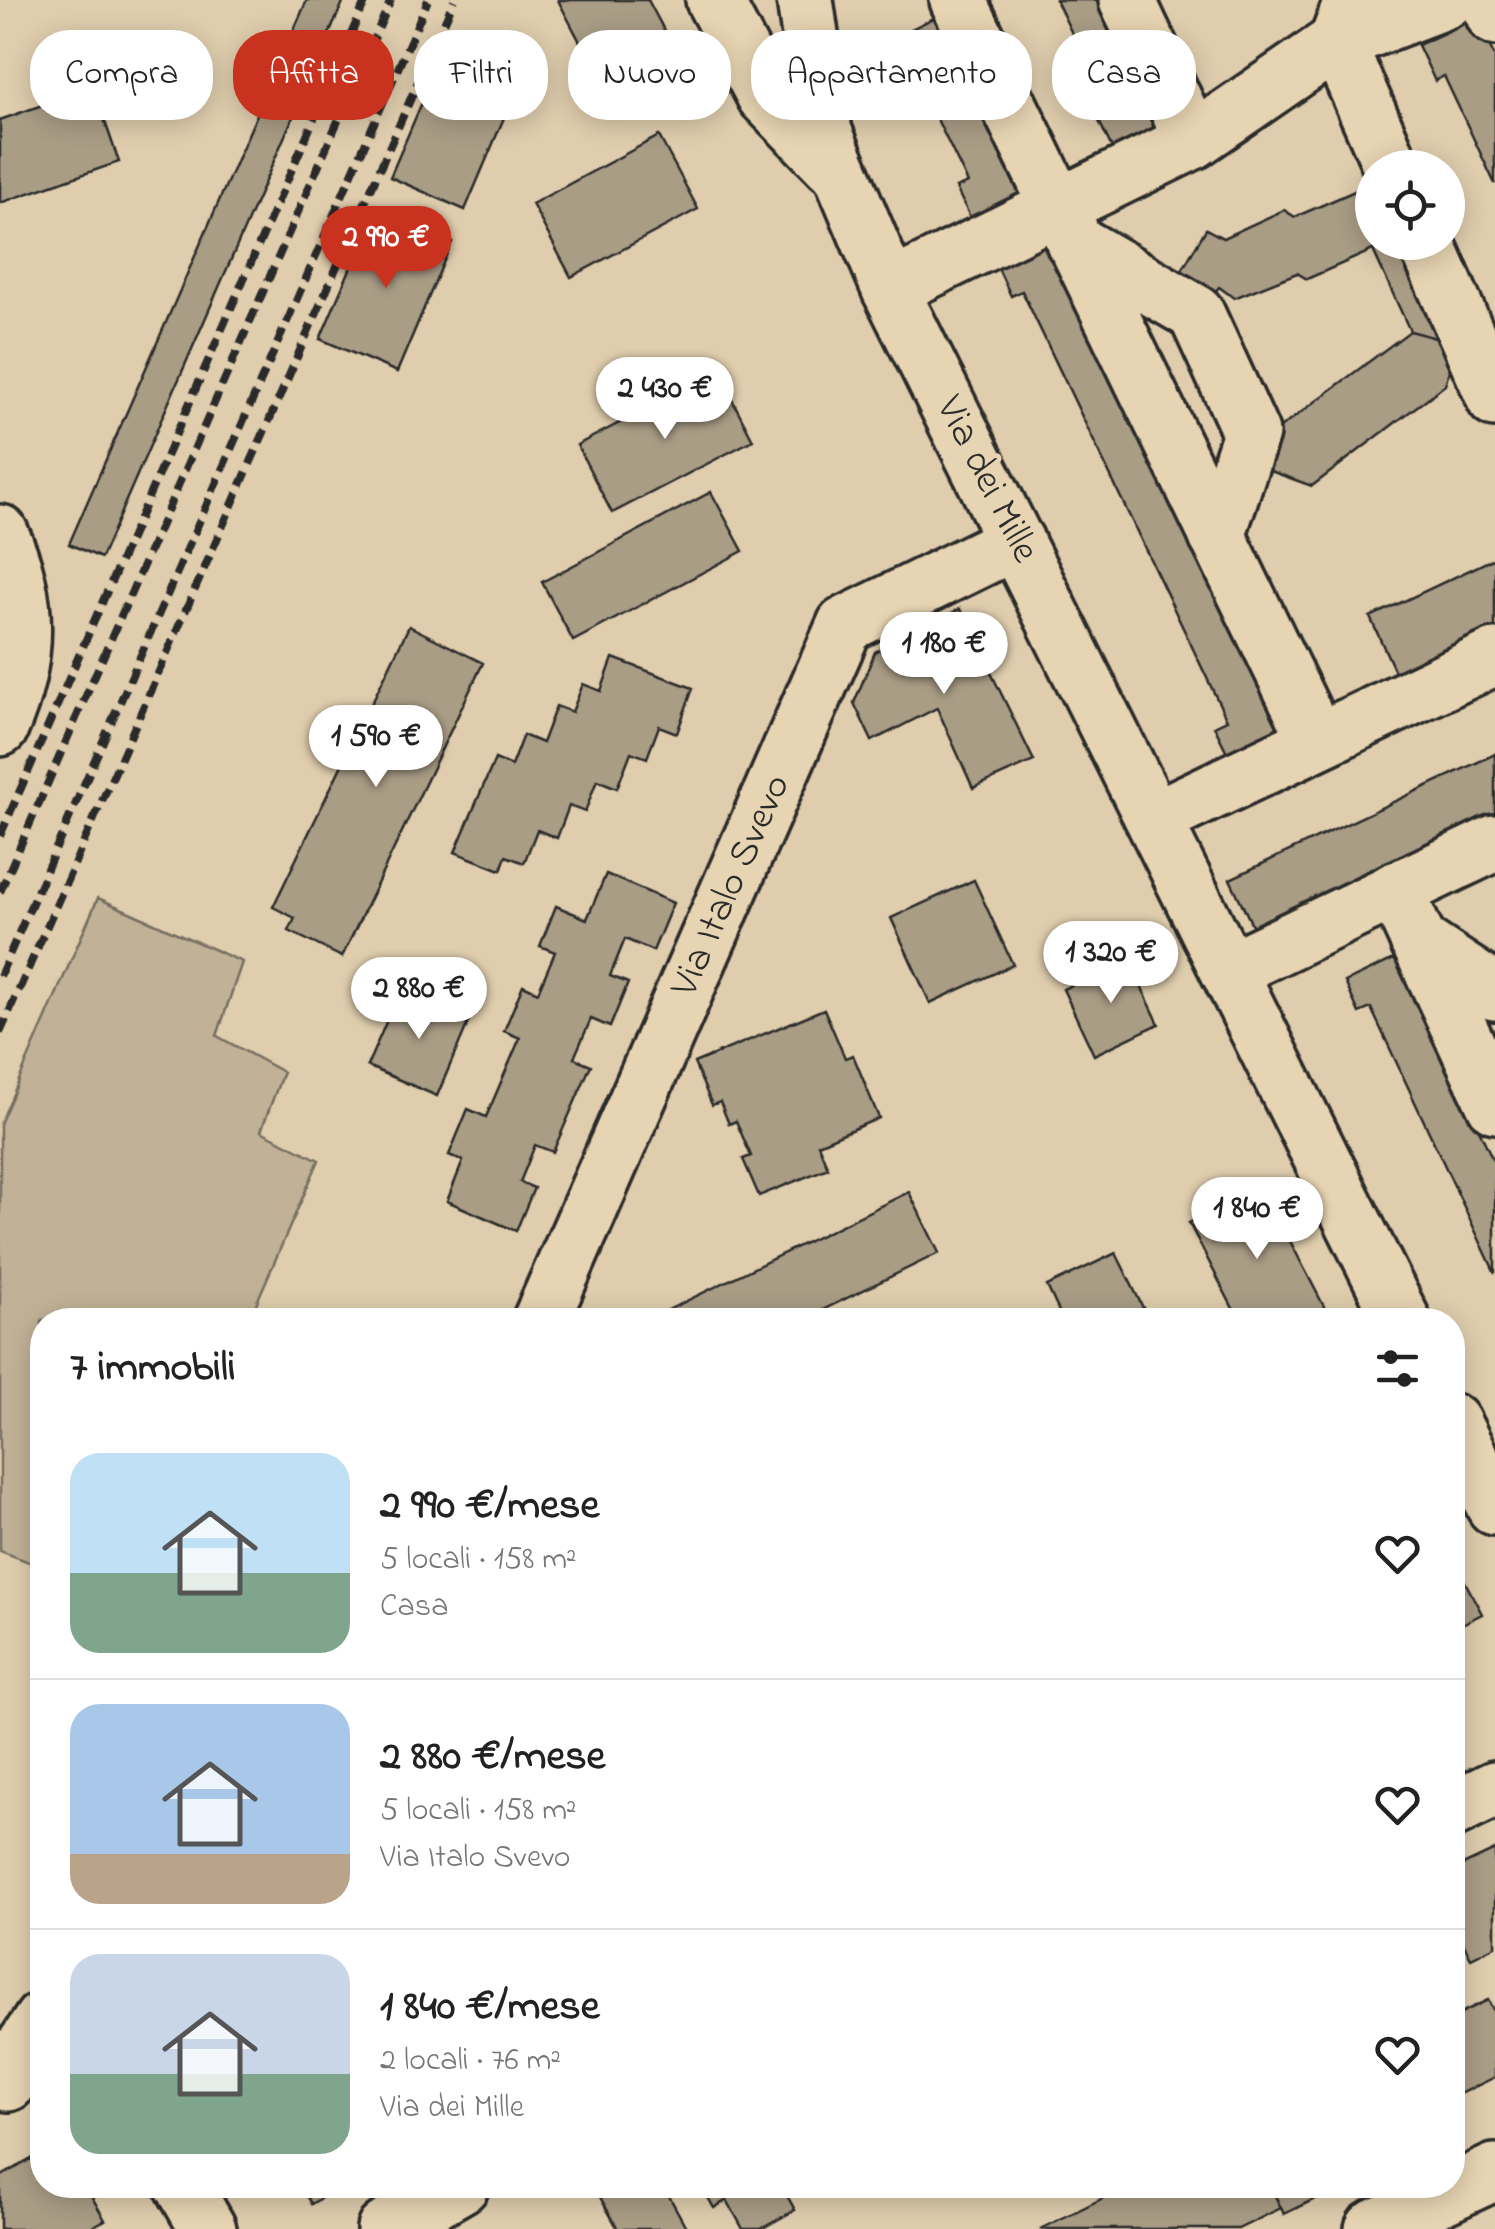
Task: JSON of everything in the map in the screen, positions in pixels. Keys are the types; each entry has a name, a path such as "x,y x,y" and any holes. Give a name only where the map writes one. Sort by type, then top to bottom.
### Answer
{"street":[{"path":"714,0 765,96 838,170"},
{"name":"Via dei Mille","path":"804,0 817,102 838,170 890,289 1396,1308"},
{"path":"958,0 1317,742"},
{"path":"1128,0 1193,141"},
{"path":"890,289 1065,224 1193,141 1345,21 1446,0"},
{"path":"1487,0 1495,16"},
{"path":"1345,21 1386,150"},
{"path":"1065,224 1196,313 1252,433 1217,536"},
{"path":"1434,260 1495,399"},
{"path":"0,533 21,591 24,646 13,698 0,728"},
{"name":"Via Italo Svevo","path":"546,1308 846,625 1016,540"},
{"path":"1154,819 1495,657"},
{"path":"1229,970 1495,842"},
{"path":"1395,890 1495,1105"},
{"path":"1418,940 1495,992"},
{"path":"1465,1463 1479,1508"},
{"path":"1465,1804 1495,1789"},
{"path":"17,2082 15,2061 30,2038"},
{"path":"1465,2186 1495,2172"},
{"path":"190,2198 208,2229"},
{"path":"385,2229 439,2198"},
{"path":"1372,2229 1439,2198"}],"shaded area":[{"path":"98,898 242,962 217,1036 283,1072 261,1131 319,1160 254,1308 30,1308 30,1562 0,1551 0,1124"}],"building":[{"path":"307,0 344,0 331,30 294,30"},
{"path":"558,0 648,0 664,30 574,30"},
{"path":"1056,0 1112,0 1126,30 1070,30"},
{"path":"942,14 950,30 909,30"},
{"path":"1476,18 1495,57 1495,184 1444,76 1435,81 1418,45"},
{"path":"30,109 30,120 104,120 119,162 0,203 0,120"},
{"path":"254,120 292,120 101,558 69,544"},
{"path":"414,120 503,120 465,210 390,177"},
{"path":"937,120 994,120 1029,192 972,221 956,188 968,183"},
{"path":"1098,120 1170,120 1171,123 1113,150"},
{"path":"659,136 698,209 571,277 532,204"},
{"path":"1355,191 1355,258 1307,279 1297,273 1234,298 1219,287 1212,296 1179,275 1206,229 1223,238 1284,210 1295,217"},
{"path":"375,211 452,242 397,372 320,339"},
{"path":"1052,237 1288,730 1230,758 1214,726 1227,720 1022,291 1011,296 996,264"},
{"path":"1378,260 1418,260 1457,344 1410,331"},
{"path":"1410,331 1457,344 1445,385 1312,486 1262,468 1276,431"},
{"path":"718,372 753,440 612,513 577,445"},
{"path":"711,492 743,551 573,641 542,582"},
{"path":"1495,558 1495,629 1397,676 1370,617"},
{"path":"960,609 1034,761 973,788 937,708 872,741 854,703 875,652"},
{"path":"409,626 483,663 342,957 289,931 295,918 273,907"},
{"path":"613,658 693,688 677,733 659,726 647,758 631,752 617,788 597,780 585,812 569,806 557,838 537,830 524,863 506,856 501,870 455,852 495,759 511,766 523,735 542,743 556,706 572,712 583,684 601,691"},
{"path":"1495,754 1495,820 1256,933 1230,879"},
{"path":"606,874 673,903 653,951 625,939 610,976 628,983 610,1027 591,1019 574,1058 591,1065 553,1152 535,1145 520,1182 534,1188 516,1231 447,1201 463,1161 449,1155 468,1109 486,1117 520,1038 504,1031 523,985 538,992 555,952 540,946 556,906 587,919"},
{"path":"974,880 1013,965 930,1003 891,918"},
{"path":"1398,957 1495,1164 1495,1273 1371,1008 1359,1013 1345,982"},
{"path":"1128,958 1159,1024 1094,1055 1063,989"},
{"path":"401,988 470,1018 437,1096 367,1066"},
{"path":"824,1009 845,1058 853,1055 879,1118 818,1144 828,1168 759,1196 743,1159 751,1156 736,1121 729,1124 720,1102 712,1105 694,1063"},
{"path":"1261,1185 1325,1308 1233,1308 1189,1223"},
{"path":"909,1192 939,1253 827,1308 672,1308"},
{"path":"1116,1253 1143,1308 1057,1308 1047,1286"},
{"path":"1465,1582 1482,1614 1465,1622"},
{"path":"1495,1850 1495,1946 1471,1958 1465,1946 1465,1864"},
{"path":"1488,2000 1495,2013 1495,2077 1465,2092 1465,2011"},
{"path":"30,2160 30,2198 92,2198 105,2220 88,2229 0,2229 0,2177"},
{"path":"601,2198 670,2198 687,2229 618,2229"},
{"path":"708,2198 788,2198 795,2210 761,2229 743,2229 727,2200 714,2208"},
{"path":"1103,2198 1276,2198 1281,2208 1238,2229 1040,2229"},
{"path":"1276,2198 1317,2198 1284,2214"}],"railway":[{"path":"0,836 366,0"},
{"path":"0,892 391,0"},
{"path":"0,976 428,0"},
{"path":"0,1033 454,0"}]}
